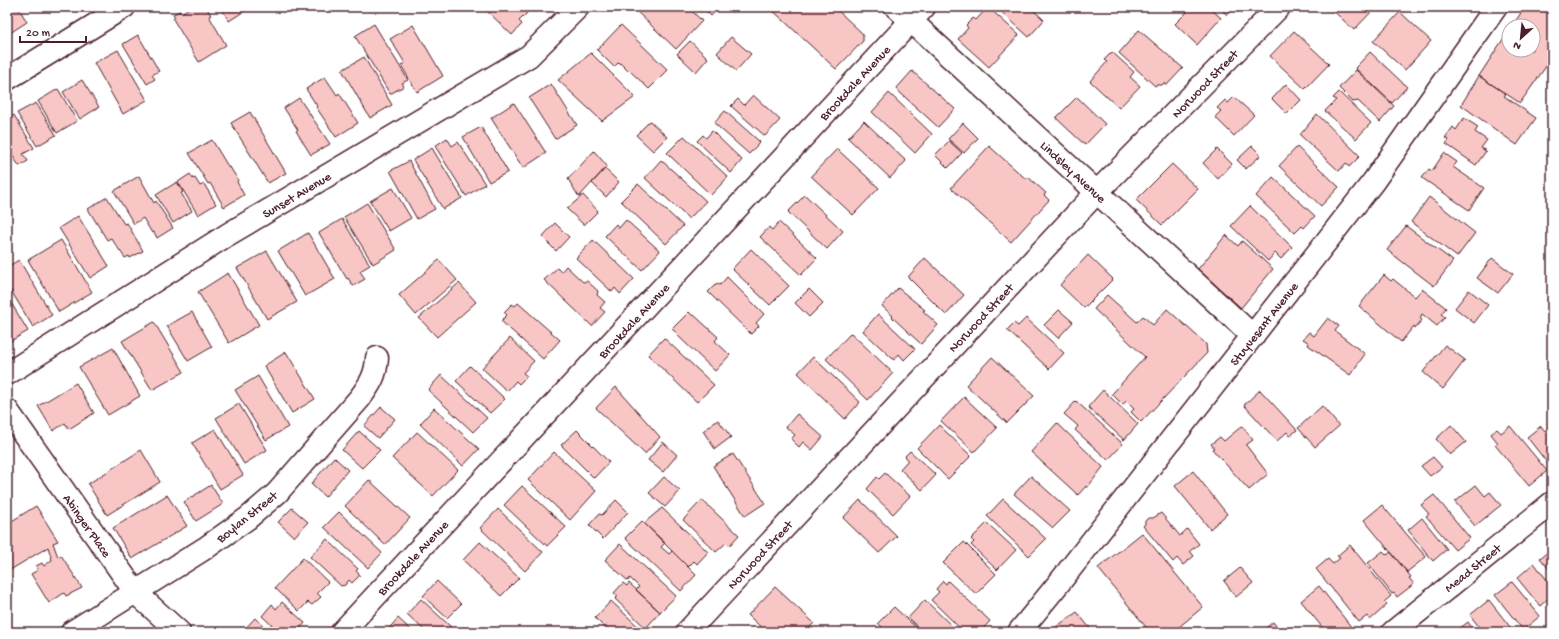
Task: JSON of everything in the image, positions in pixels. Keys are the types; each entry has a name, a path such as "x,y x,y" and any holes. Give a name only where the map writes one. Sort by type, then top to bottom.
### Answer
{"street":[{"path":"7,79 124,7"},
{"name":"Sunset Avenue","path":"7,374 227,235 529,56 578,7"},
{"name":"Norwood Street","path":"687,632 1097,192 1279,7"},
{"name":"Stuyvesant Avenue","path":"1019,632 1373,182 1496,7"},
{"name":"Lindsley Avenue","path":"910,12 1097,192 1253,336"},
{"name":"Brookdale Avenue","path":"342,632 910,12"},
{"name":"Boylan Street","path":"72,632 208,547 248,518 277,493 360,398 371,383 376,371 377,358"},
{"name":"Abinger Place","path":"7,410 136,593 179,632"},
{"name":"Mead Street","path":"1393,632 1552,503"}],"building":[{"path":"7,7 18,7 27,22 7,35"},
{"path":"191,7 206,7 211,15 209,16 226,45 199,62 173,19 175,17 173,14 180,11 181,13"},
{"path":"220,7 244,7 246,10 229,21"},
{"path":"483,7 520,7 527,13 519,21 522,24 512,35"},
{"path":"632,7 688,7 702,21 676,49"},
{"path":"702,7 719,7 711,16"},
{"path":"769,7 834,7 863,34 863,41 836,69"},
{"path":"988,7 1019,35 989,67 958,39 968,28 966,25 973,18 976,20"},
{"path":"996,7 1030,7 1044,20 1029,37"},
{"path":"1209,7 1221,18 1197,45 1175,24 1187,12 1183,8"},
{"path":"1219,7 1235,7 1227,15"},
{"path":"1329,7 1376,7 1354,30"},
{"path":"1525,7 1552,7 1552,58 1520,103 1479,76 1501,42 1501,58 1541,58 1541,18 1517,18"},
{"path":"1400,12 1431,41 1405,70 1373,41"},
{"path":"374,24 408,80 402,83 404,86 390,94 355,36"},
{"path":"413,25 443,76 417,92 401,65 405,63 390,39"},
{"path":"621,25 668,70 649,89 619,62 614,67 597,50"},
{"path":"1139,30 1183,68 1167,85 1164,83 1162,85 1155,86 1119,53"},
{"path":"1294,31 1329,64 1305,89 1270,56"},
{"path":"138,35 159,71 152,75 155,79 147,84 123,44"},
{"path":"731,37 751,54 736,71 717,53"},
{"path":"690,41 708,58 696,72 677,54"},
{"path":"118,50 147,100 123,114 94,63"},
{"path":"1112,52 1134,72 1130,77 1140,86 1119,108 1090,81 1107,62 1104,60"},
{"path":"1370,52 1407,87 1392,103 1355,68"},
{"path":"591,53 635,97 602,121 558,80"},
{"path":"364,57 392,105 370,118 342,70"},
{"path":"1356,70 1394,106 1380,122 1358,101 1353,102 1339,88"},
{"path":"912,71 955,109 938,127 896,89"},
{"path":"1479,76 1506,94 1504,96 1536,118 1517,145 1461,105"},
{"path":"325,77 337,95 339,93 358,123 336,137 306,89"},
{"path":"82,80 99,107 80,119 63,92"},
{"path":"551,84 577,125 555,139 529,98"},
{"path":"1286,84 1301,100 1287,114 1272,99"},
{"path":"58,89 77,121 57,133 38,101"},
{"path":"1339,92 1371,123 1356,139 1325,111 1336,100 1333,98"},
{"path":"889,93 932,134 915,153 872,112"},
{"path":"753,95 780,120 765,136 731,106 738,99 744,105"},
{"path":"1077,97 1105,124 1085,145 1056,118"},
{"path":"1234,97 1254,115 1234,136 1215,117 1221,111 1217,108 1225,100 1228,103"},
{"path":"299,98 330,144 311,155 284,108"},
{"path":"36,103 56,135 37,146 17,113"},
{"path":"514,103 546,153 523,168 491,118"},
{"path":"725,111 760,142 749,154 714,123"},
{"path":"250,112 286,173 268,183 231,123"},
{"path":"1317,114 1360,156 1349,167 1346,163 1339,171 1300,135"},
{"path":"14,115 34,148 23,154 28,161 19,166 7,146 7,119"},
{"path":"1464,118 1478,127 1475,132 1487,140 1481,148 1486,151 1476,165 1446,144 1449,140 1445,138 1453,127 1456,130"},
{"path":"650,121 667,137 653,151 636,135"},
{"path":"864,121 906,161 890,178 848,138"},
{"path":"963,123 978,138 964,153 948,139"},
{"path":"481,127 508,172 489,182 463,137"},
{"path":"712,131 742,160 731,173 697,141 703,135 706,138"},
{"path":"684,136 728,177 711,195 667,153"},
{"path":"447,138 452,146 458,142 485,184 466,196 435,146"},
{"path":"212,140 238,180 237,182 244,195 224,207 210,183 208,184 189,153"},
{"path":"949,141 962,153 948,168 935,155"},
{"path":"989,146 1026,179 1028,177 1046,193 1044,195 1049,200 1011,242 951,188"},
{"path":"1252,146 1261,155 1246,169 1237,160"},
{"path":"1297,147 1339,187 1321,206 1279,166"},
{"path":"432,148 462,198 443,209 413,160"},
{"path":"837,149 879,188 853,215 811,176"},
{"path":"1217,149 1232,164 1218,179 1203,163"},
{"path":"594,151 607,166 579,197 568,179"},
{"path":"1444,153 1457,162 1453,167 1484,188 1469,210 1422,178 1429,169 1432,171"},
{"path":"661,160 706,201 689,219 645,178"},
{"path":"409,161 435,209 417,219 390,171"},
{"path":"1172,164 1198,189 1162,225 1136,200"},
{"path":"605,169 619,182 606,197 592,183"},
{"path":"190,174 193,179 195,178 200,186 204,184 216,204 198,215 178,182"},
{"path":"139,176 154,203 156,201 173,228 157,238 154,232 152,233 143,218 134,224 114,191"},
{"path":"1273,177 1315,216 1304,228 1302,226 1295,233 1256,196"},
{"path":"177,182 183,192 181,193 192,211 173,223 156,195"},
{"path":"638,184 683,226 666,244 621,201"},
{"path":"393,188 411,218 389,231 370,201"},
{"path":"583,195 598,211 584,225 567,209"},
{"path":"805,195 843,231 827,249 788,212"},
{"path":"107,197 124,224 127,223 143,251 130,258 129,256 125,258 111,238 107,240 88,209"},
{"path":"1429,197 1475,233 1457,257 1411,222"},
{"path":"367,203 396,250 373,264 344,217"},
{"path":"1250,206 1292,247 1281,259 1275,253 1268,261 1231,226"},
{"path":"78,216 109,266 90,278 59,228"},
{"path":"342,219 370,265 360,271 365,279 353,286 348,278 347,279 319,233"},
{"path":"626,220 660,251 642,270 605,236 616,224 619,228"},
{"path":"779,222 817,258 801,275 760,237 769,227 772,230"},
{"path":"555,223 569,237 556,251 542,237"},
{"path":"1406,226 1453,261 1434,286 1387,250"},
{"path":"308,233 335,279 305,296 278,251"},
{"path":"1226,235 1238,246 1242,241 1273,269 1241,308 1198,269"},
{"path":"61,240 92,292 59,312 28,260"},
{"path":"593,240 634,279 620,294 615,288 612,292 576,258"},
{"path":"751,249 789,286 770,305 732,269"},
{"path":"267,251 297,302 267,319 237,268"},
{"path":"1088,255 1113,279 1084,308 1060,285"},
{"path":"925,258 964,295 946,315 908,277"},
{"path":"1492,258 1513,274 1498,293 1477,278"},
{"path":"19,260 52,315 33,327 7,284 7,267"},
{"path":"439,260 457,280 416,315 399,295"},
{"path":"566,266 583,282 587,281 598,291 597,295 605,302 600,308 605,312 592,326 544,280 557,268 561,272"},
{"path":"228,273 259,325 229,343 198,292"},
{"path":"1384,275 1391,281 1393,279 1415,297 1422,289 1446,308 1441,314 1445,317 1437,326 1422,314 1420,318 1422,320 1415,328 1414,326 1401,342 1359,306"},
{"path":"727,277 764,314 756,323 759,326 751,334 708,292 717,283 720,285"},
{"path":"459,283 476,302 437,337 419,318"},
{"path":"898,288 925,310 923,311 938,325 921,344 882,306"},
{"path":"809,289 823,303 809,317 795,303"},
{"path":"1469,290 1488,305 1474,323 1455,308"},
{"path":"1107,295 1137,322 1143,316 1153,325 1167,309 1206,344 1207,353 1141,422 1131,412 1134,409 1126,401 1123,405 1112,394 1145,357 1094,309"},
{"path":"7,296 28,331 9,342 7,340"},
{"path":"518,303 560,340 543,359 501,321 507,315 504,312 512,304 515,306"},
{"path":"1059,310 1073,322 1058,338 1044,325"},
{"path":"192,312 212,347 188,361 167,326"},
{"path":"689,312 718,337 715,341 730,355 715,371 672,329"},
{"path":"878,314 915,349 904,360 899,354 894,360 863,331"},
{"path":"1026,318 1064,353 1049,369 1007,330 1014,323 1018,326"},
{"path":"1328,318 1339,326 1335,331 1365,354 1350,375 1308,345 1309,343 1303,339 1309,332 1314,336"},
{"path":"154,322 184,372 152,390 122,341"},
{"path":"851,333 893,373 868,400 826,359"},
{"path":"510,338 534,361 523,373 527,376 519,384 516,381 507,391 482,368"},
{"path":"664,338 714,385 697,402 648,355"},
{"path":"1445,345 1465,360 1443,389 1423,372"},
{"path":"113,348 140,396 108,415 79,367"},
{"path":"286,352 315,399 292,413 264,366"},
{"path":"813,357 860,402 845,419 798,373"},
{"path":"992,357 1034,396 1007,423 966,385"},
{"path":"470,366 505,399 490,413 456,381"},
{"path":"441,375 487,418 473,432 428,390"},
{"path":"258,376 288,427 266,440 235,390"},
{"path":"76,383 94,413 69,429 65,423 53,431 38,406"},
{"path":"616,387 660,437 645,454 596,408"},
{"path":"1103,390 1138,424 1124,440 1088,407"},
{"path":"1260,390 1297,430 1290,436 1287,432 1277,441 1244,405"},
{"path":"964,397 997,428 974,452 941,421"},
{"path":"1076,401 1123,444 1108,460 1075,430 1078,426 1064,414"},
{"path":"239,404 267,450 244,464 216,418"},
{"path":"1322,406 1339,426 1315,447 1298,428"},
{"path":"381,407 395,419 378,438 364,426"},
{"path":"434,408 479,449 463,466 420,424"},
{"path":"797,414 823,437 812,450 803,442 799,447 791,439 795,435 786,427"},
{"path":"718,420 731,437 715,449 703,431"},
{"path":"1057,423 1103,467 1087,488 1086,486 1078,495 1031,452"},
{"path":"939,425 971,456 948,479 917,448"},
{"path":"1451,425 1466,442 1450,455 1436,439"},
{"path":"1242,426 1253,440 1246,445 1268,474 1249,490 1212,449 1214,448 1211,444 1220,437 1224,441"},
{"path":"1510,426 1547,471 1529,486 1495,445 1498,443 1491,434 1497,429 1501,433"},
{"path":"1541,426 1545,431 1552,426 1552,469 1527,437"},
{"path":"215,429 243,475 220,489 192,443"},
{"path":"577,430 609,462 594,478 561,445"},
{"path":"359,431 380,450 362,468 342,450"},
{"path":"417,432 458,470 433,496 392,458"},
{"path":"663,442 677,455 663,472 648,460"},
{"path":"141,450 160,482 107,515 88,484"},
{"path":"910,451 936,475 922,490 900,469 908,460 905,456"},
{"path":"554,452 596,491 570,520 528,480"},
{"path":"733,454 765,503 745,516 713,466"},
{"path":"334,457 348,470 325,497 311,484"},
{"path":"1433,457 1442,467 1430,476 1421,466"},
{"path":"1193,471 1227,514 1210,529 1175,486"},
{"path":"885,473 910,496 893,514 867,489 877,477 879,479"},
{"path":"1031,476 1070,511 1053,528 1014,494"},
{"path":"664,477 680,491 665,507 649,493"},
{"path":"369,480 410,518 385,545 345,506"},
{"path":"211,485 223,504 196,521 184,502"},
{"path":"1476,485 1485,496 1490,492 1501,505 1475,526 1455,502"},
{"path":"522,486 566,527 547,546 504,505"},
{"path":"167,495 187,526 132,559 113,528"},
{"path":"1434,495 1470,538 1455,550 1426,516 1429,514 1421,505"},
{"path":"1003,499 1046,539 1029,556 987,516"},
{"path":"616,500 628,512 603,539 589,525 599,514 602,515"},
{"path":"702,500 739,535 729,546 726,543 716,552 683,520"},
{"path":"860,500 897,536 879,553 843,518"},
{"path":"1382,505 1426,557 1407,572 1364,520"},
{"path":"36,506 58,541 53,543 58,557 61,555 82,588 66,596 64,593 49,603 31,574 38,570 36,566 42,563 44,566 52,560 48,547 7,572 7,524"},
{"path":"292,508 308,522 294,537 278,522"},
{"path":"662,508 708,552 697,564 694,561 688,567 644,523"},
{"path":"498,509 543,552 525,571 480,528"},
{"path":"339,512 382,553 368,568 324,527"},
{"path":"1161,513 1180,536 1187,529 1199,544 1190,551 1194,556 1183,565 1177,558 1173,562 1143,526 1148,518 1153,518"},
{"path":"1422,518 1447,549 1433,561 1408,530"},
{"path":"642,521 665,543 661,547 669,554 672,551 696,575 681,591 625,538"},
{"path":"987,523 1016,550 997,570 971,545 974,542 971,539"},
{"path":"1142,533 1203,607 1173,632 1150,632 1098,568"},
{"path":"327,539 358,569 356,571 360,575 352,583 349,580 345,585 341,586 310,557"},
{"path":"480,542 519,578 501,596 463,560"},
{"path":"964,542 996,574 976,594 943,563"},
{"path":"620,544 676,596 660,612 636,590 639,587 630,578 628,581 605,560"},
{"path":"1350,545 1391,596 1384,602 1387,605 1370,620 1367,616 1359,622 1316,569 1328,559 1333,564 1340,558 1337,556"},
{"path":"1552,549 1552,573 1540,558"},
{"path":"1383,551 1387,555 1391,552 1411,577 1409,578 1414,584 1397,597 1394,593 1392,594 1368,563"},
{"path":"303,558 328,582 317,593 321,597 312,605 308,602 299,611 275,588"},
{"path":"1534,563 1547,580 1552,582 1552,595 1540,606 1517,578"},
{"path":"1240,568 1253,583 1236,597 1224,581"},
{"path":"437,581 461,604 447,618 423,596"},
{"path":"943,581 946,584 948,581 990,621 980,632 964,632 931,600 939,592 936,589"},
{"path":"1512,582 1540,616 1523,630 1495,595"},
{"path":"623,583 627,586 629,583 660,612 646,628 615,599 618,596 614,593"},
{"path":"1319,586 1352,628 1347,632 1326,632 1301,601"},
{"path":"775,587 814,623 805,632 766,632 748,615"},
{"path":"421,599 451,627 447,632 426,632 407,614"},
{"path":"925,600 958,632 923,632 908,618"},
{"path":"1489,600 1514,632 1483,632 1470,615"},
{"path":"611,601 644,632 609,632 595,618"},
{"path":"282,602 305,623 297,632 279,632 262,616 272,604 276,609"},
{"path":"894,607 921,632 887,632 878,623"},
{"path":"1077,612 1093,632 1049,632"},
{"path":"255,618 270,632 242,632"},
{"path":"398,618 413,632 386,632"},
{"path":"1273,622 1281,632 1261,632"},
{"path":"1468,622 1475,632 1455,632"}]}
